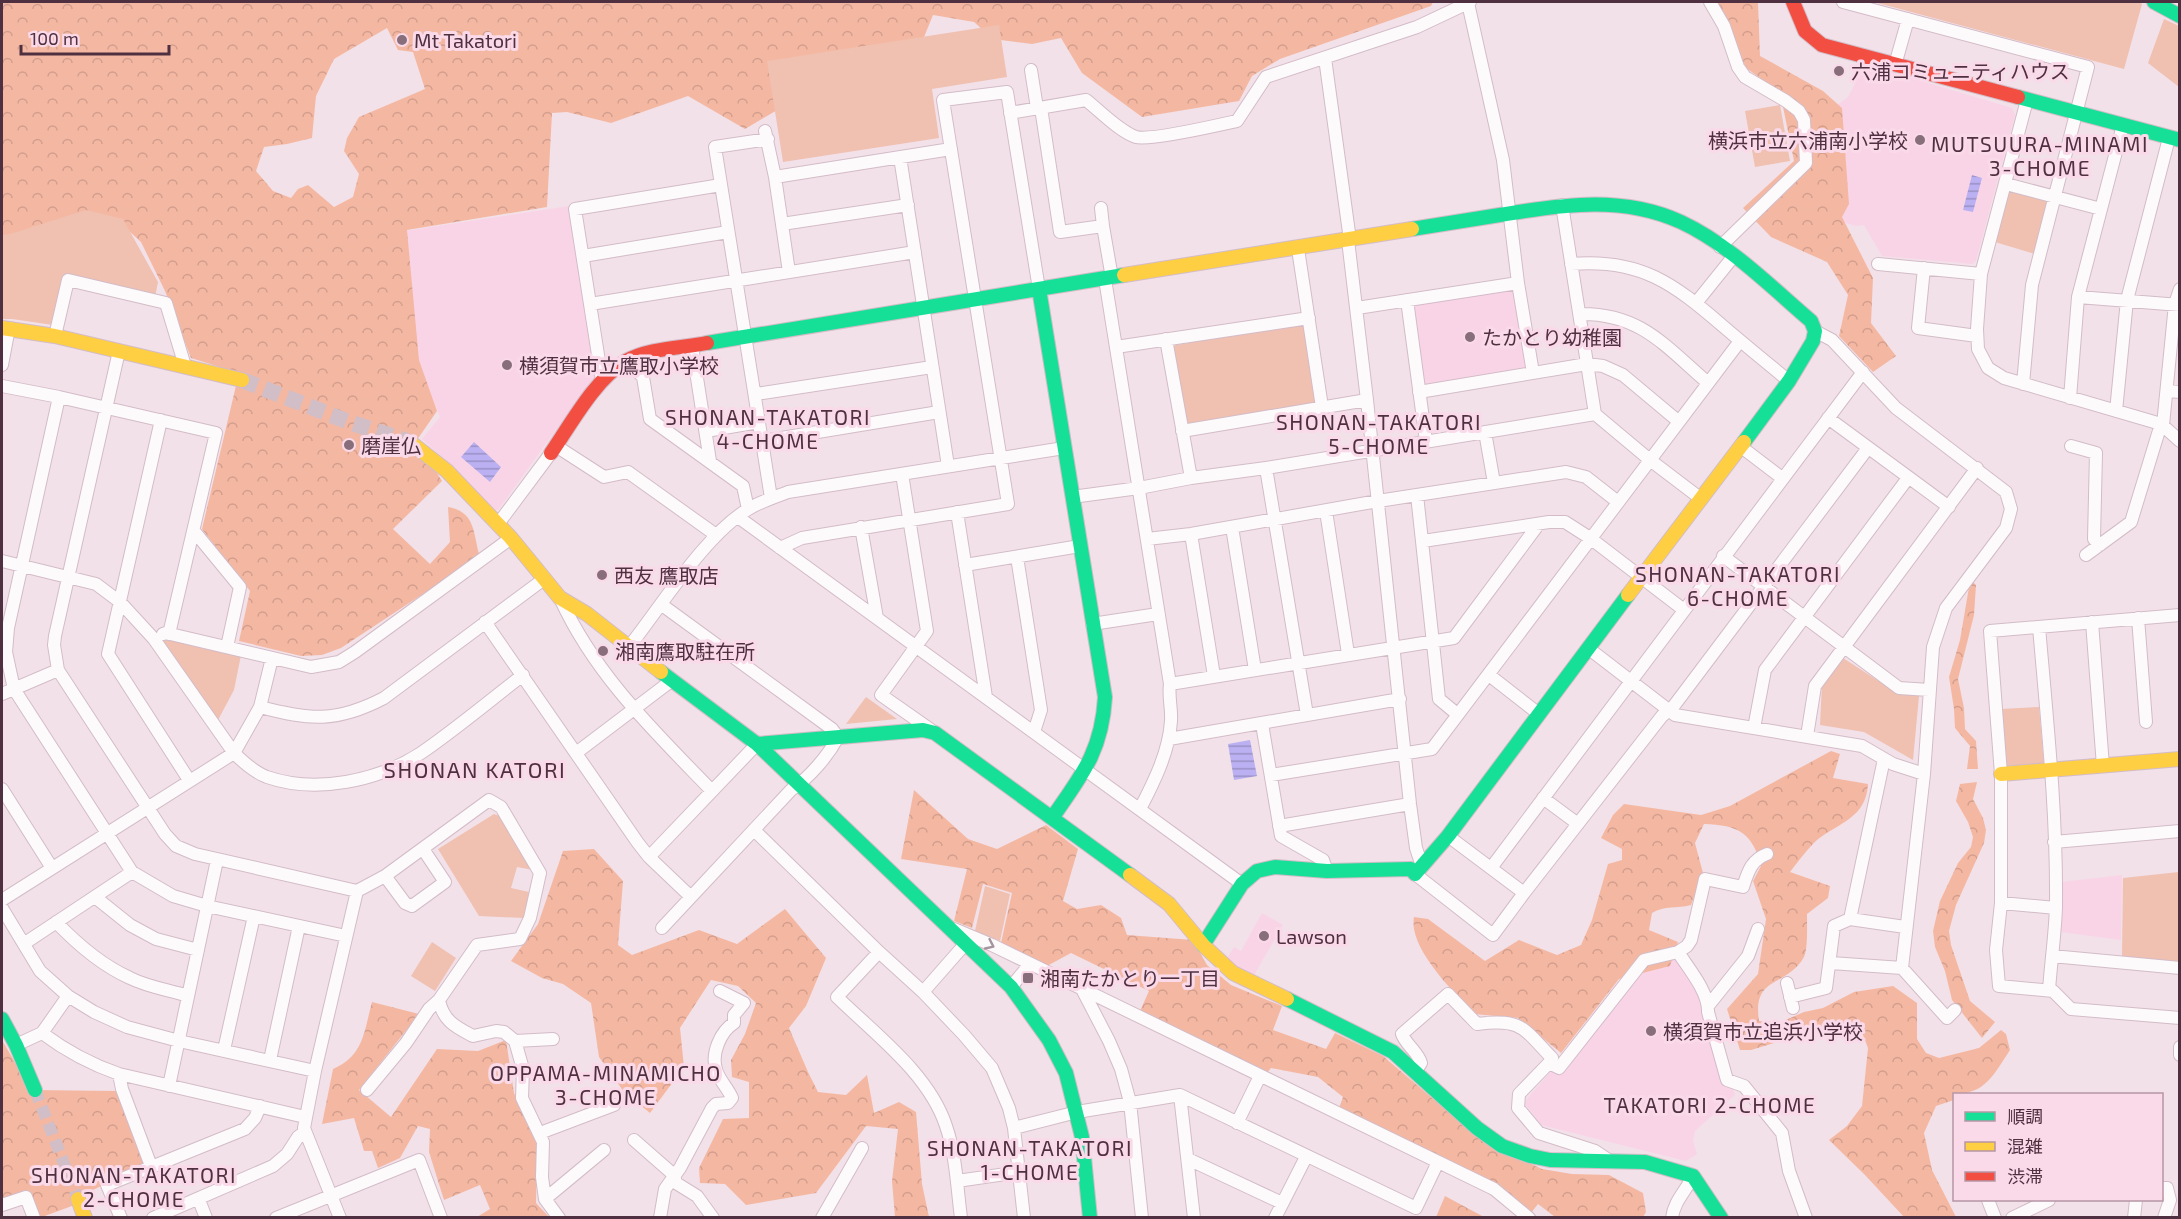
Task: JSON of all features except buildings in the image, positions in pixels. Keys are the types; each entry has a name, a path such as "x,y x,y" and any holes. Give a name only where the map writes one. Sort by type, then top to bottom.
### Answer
{"street":[{"path":"1010,113 1086,100 1138,138 1190,131 1237,121 1266,77 1418,27 1469,2 1503,160 1518,283 1533,374"},
{"path":"1710,2 1724,26 1738,67 1745,77 1799,111 1804,120 1806,163 1720,247"},
{"path":"1792,2 1805,31 1817,42 2174,139 2127,300 2116,411"},
{"path":"1843,2 2088,67 2032,285 2023,384"},
{"path":"2154,2 2180,16"},
{"path":"1895,65 1908,19"},
{"path":"1325,58 1357,308 1418,870"},
{"path":"1031,70 1060,232 1103,226"},
{"path":"780,548 802,538 1008,504 943,100 1007,92 1105,697 1105,712 1095,756 1052,818"},
{"path":"2027,100 1981,274 1978,349 1988,368 2004,378 2162,425 2180,441"},
{"path":"2070,398 2078,297 2123,125"},
{"path":"771,498 715,147 767,135 789,272"},
{"path":"775,177 951,149"},
{"path":"900,157 948,466"},
{"path":"2006,184 2101,209"},
{"path":"602,380 575,209 721,185"},
{"path":"498,525 602,380 626,361 644,354 1562,205 1597,203 1633,206 1674,219 1720,247 1811,321 1815,331 1813,341 1789,381 1448,836 1418,870"},
{"path":"782,224 908,205"},
{"path":"1562,205 1595,414 1700,498"},
{"path":"1101,208 1116,347 1170,684 1172,709 1169,739 1152,786 1140,809"},
{"path":"583,256 728,232"},
{"path":"1298,249 1322,407"},
{"path":"590,304 915,252"},
{"path":"1696,303 1733,257"},
{"path":"1571,264 1614,263 1646,272 1678,288 1789,381"},
{"path":"1878,264 1981,274"},
{"path":"1924,268 1918,328 1977,336"},
{"path":"55,336 68,280 166,303 185,366"},
{"path":"1357,308 1518,283"},
{"path":"2086,555 2131,522 2173,391 2177,305 2180,289"},
{"path":"2078,297 2177,305"},
{"path":"1407,300 1425,441"},
{"path":"1580,314 1607,316 1628,321 1640,327 1707,382"},
{"path":"1116,347 1309,318"},
{"path":"2,365 5,328 55,336 242,380"},
{"path":"1815,331 1832,340 1896,408 2006,492 2011,509 2006,528 1946,608 1933,647 1924,774 1902,968"},
{"path":"1166,339 1191,478"},
{"path":"1271,775 1432,748 1740,341"},
{"path":"692,346 710,460"},
{"path":"119,351 54,645 58,670 146,808 176,846 217,860 357,891 385,876 489,800 501,807 540,873 530,918 520,939 477,945 406,1044 367,1090"},
{"path":"626,361 643,377 650,419 710,460 743,486 748,509"},
{"path":"1419,392 1587,364 1603,366 1623,375 1678,421"},
{"path":"756,394 932,367"},
{"path":"1491,868 1863,372"},
{"path":"2,386 216,433 169,634"},
{"path":"59,397 8,628 6,652 14,689 132,872 173,896 207,906 345,936"},
{"path":"1182,430 1367,400"},
{"path":"763,441 939,412"},
{"path":"1072,497 1595,414"},
{"path":"1828,418 1949,507"},
{"path":"161,420 108,654 189,780"},
{"path":"706,431 759,422"},
{"path":"1485,432 1494,483"},
{"path":"410,442 447,471 511,538 560,598 576,633 633,710 712,790"},
{"path":"1740,446 1782,478"},
{"path":"2071,446 2096,453 2094,539 2100,545"},
{"path":"628,648 716,535 748,509 771,498 788,492 1064,448"},
{"path":"1203,945 1242,884 1257,871 1275,867 1327,871 1418,870 1493,935 1673,706 1868,448"},
{"path":"553,449 604,477 628,472 716,535"},
{"path":"1266,468 1307,715"},
{"path":"1807,736 1815,686 1977,468"},
{"path":"1147,539 1191,534 1275,518 1566,472 1586,477 1618,502"},
{"path":"902,474 927,630 881,694 1169,904 1203,945 1233,973 1393,1052 1477,1128 1502,1146 1550,1160 1645,1162 1693,1176 1721,1218"},
{"path":"1754,728 1765,670 1908,478"},
{"path":"1417,495 1439,699 1457,714"},
{"path":"1326,511 1348,654"},
{"path":"957,512 986,697"},
{"path":"738,517 1242,884"},
{"path":"1423,541 1565,522 1590,538 1684,610"},
{"path":"1170,684 1214,675 1454,638 1538,525"},
{"path":"1232,526 1255,670"},
{"path":"861,527 877,618"},
{"path":"194,531 240,587 227,647"},
{"path":"1191,534 1214,675"},
{"path":"154,639 166,633 311,667 339,662 511,538"},
{"path":"965,565 1080,546"},
{"path":"1723,556 1899,688 1929,690"},
{"path":"1017,557 1041,710 1034,732"},
{"path":"2,561 96,584 120,602 154,639 234,753 249,767 266,777 299,785 348,781 383,772 419,754 522,675"},
{"path":"260,707 298,717 340,716 364,708 384,698 544,579"},
{"path":"560,598 587,614 671,681 757,744 1011,987 1049,1040 1066,1073 1077,1112 1090,1218"},
{"path":"662,605 832,729 838,737"},
{"path":"1092,624 1158,614"},
{"path":"2180,615 1990,631 2001,774 2001,903 1996,950 1999,986 2053,991 2071,1009 2180,1018"},
{"path":"2138,618 2146,722"},
{"path":"485,622 649,857 691,897"},
{"path":"2092,622 2103,766"},
{"path":"2039,627 2051,770 2056,908 2049,990"},
{"path":"1588,648 1675,715 1862,746 1884,759 1924,774"},
{"path":"2,900 234,753 260,707 272,658"},
{"path":"2,694 58,670"},
{"path":"1489,675 1539,714"},
{"path":"576,753 671,681"},
{"path":"1169,739 1400,699"},
{"path":"1262,724 1281,836 1323,860 1327,871"},
{"path":"649,857 757,744 923,730 935,733"},
{"path":"662,928 791,790 799,785 833,747 838,737"},
{"path":"1850,920 1884,759"},
{"path":"2001,774 2180,759"},
{"path":"2,789 52,868"},
{"path":"1544,798 1578,824"},
{"path":"1279,826 1410,804"},
{"path":"754,830 923,992 992,1068 1009,1108 1014,1128 1024,1218"},
{"path":"2054,842 2180,831"},
{"path":"1448,836 1524,893"},
{"path":"385,876 405,903 412,906 445,882 423,849"},
{"path":"1549,1062 1559,1068 1644,960 1678,952 1687,946 1691,940 1705,879 1743,887 1748,869 1760,857 1767,854"},
{"path":"169,1086 217,860"},
{"path":"25,943 132,872"},
{"path":"340,1218 305,1132 305,1117 357,891"},
{"path":"95,897 129,925 156,939 198,950"},
{"path":"2001,903 2056,908"},
{"path":"2,908 40,970 68,996 94,1012 127,1027 178,1041 315,1071"},
{"path":"224,1050 254,916"},
{"path":"1787,983 1791,1003 1826,988 1834,926 1850,920 1905,927"},
{"path":"56,922 77,945 114,970 132,980 188,996"},
{"path":"270,1060 298,926"},
{"path":"950,928 1030,964 1494,1189 1528,1218"},
{"path":"1708,1006 1748,956 1758,929"},
{"path":"923,992 966,943"},
{"path":"879,952 837,997 916,1073 933,1095 949,1136 961,1218"},
{"path":"1678,952 1702,991 1708,1006 1726,1080 1744,1086 1782,1133 1789,1171 1806,1218"},
{"path":"2052,956 2180,968"},
{"path":"1831,963 1902,968 1947,1018 1955,1010"},
{"path":"1011,987 1030,964"},
{"path":"1082,990 1109,1041 1121,1069 1130,1102 1142,1218"},
{"path":"660,1218 665,1189 712,1108 716,1104 728,1103 732,1098 715,1068 716,1049 727,1027 734,1023 734,1015 744,1003 720,991"},
{"path":"1415,1072 1421,1064 1419,1057 1405,1042 1402,1034 1448,994 1477,1024 1507,1022 1515,1024 1525,1030 1552,1058 1519,1094 1518,1108 1539,1133 1595,1151 1610,1161"},
{"path":"16,1045 42,1034 68,996"},
{"path":"439,1000 440,1009 448,1021 473,1036 496,1031 504,1032 515,1041 523,1069 522,1098 543,1142 542,1177 545,1199 559,1218"},
{"path":"2,1019 35,1090"},
{"path":"42,1034 68,1052 118,1074 305,1117"},
{"path":"515,1041 553,1039"},
{"path":"2180,1047 2180,1055"},
{"path":"118,1074 152,1166"},
{"path":"1237,1123 1260,1076"},
{"path":"1014,1128 1077,1112 1180,1095 1416,1208 1438,1162"},
{"path":"1180,1095 1194,1218"},
{"path":"121,1218 107,1185 245,1129 255,1118 260,1106"},
{"path":"540,1133 614,1106"},
{"path":"153,1218 273,1166 287,1154 297,1137 305,1132"},
{"path":"634,1140 675,1175 676,1183 697,1196 713,1218"},
{"path":"822,1218 862,1148"},
{"path":"545,1199 604,1150"},
{"path":"1275,1218 1306,1157"},
{"path":"1188,1159 1282,1203"},
{"path":"276,1218 418,1160 437,1216"},
{"path":"957,1180 1020,1172"},
{"path":"1672,1218 1675,1203 1684,1194 1693,1176"},
{"path":"2163,1188 2167,1188 2170,1200 2164,1218"},
{"path":"2,1205 26,1197 34,1218"},
{"path":"78,1199 85,1218"},
{"path":"199,1200 206,1218"},
{"path":"1988,1201 1995,1218"},
{"path":"2012,1218 2047,1201"},
{"path":"2134,1218 2136,1201"}],"shaded area":[{"path":"1874,2 2140,2 2142,4 2124,69"},
{"path":"2164,19 2179,26 2179,87 2148,63"},
{"path":"999,25 1007,77 932,89 939,138 783,162 767,61"},
{"name":"横浜市立六浦南小学校","path":"1865,64 2012,108 2015,115 1976,261 1972,264 1882,256 1864,225 1856,226 1839,221 1828,112 1848,97"},
{"path":"1780,105 1790,161 1755,167 1745,111"},
{"path":"1972,175 1982,178 1973,212 1963,210"},
{"path":"2009,187 2050,197 2035,254 1995,242"},
{"name":"横須賀市立鷹取小学校","path":"569,206 597,373 498,510 492,510 452,466 422,439 440,417 416,357 398,232"},
{"path":"86,210 123,219 158,282 155,297 65,276 53,325 2,319 2,235"},
{"name":"たかとり幼稚園","path":"1516,284 1530,372 1422,391 1409,303"},
{"path":"1304,323 1318,405 1187,424 1171,346"},
{"path":"474,442 501,467 490,482 461,457"},
{"path":"168,638 241,655 234,690 218,720 164,646 164,641"},
{"path":"1843,658 1897,693 1919,696 1913,760 1864,732 1820,725 1822,684"},
{"path":"866,697 897,719 846,724"},
{"path":"2039,707 2044,764 2005,766 2001,709"},
{"path":"1250,740 1257,776 1234,780 1228,744"},
{"path":"494,814 507,819 533,870 517,867 511,888 529,892 524,918 479,916 438,849"},
{"path":"2179,872 2179,964 2122,958 2123,878"},
{"path":"2122,875 2121,940 2060,932 2063,906 2061,882"},
{"path":"985,886 1010,894 1000,941 975,931"},
{"path":"1262,913 1283,925 1253,977 1226,960 1234,947 1241,951"},
{"path":"432,942 456,958 435,991 411,976"},
{"name":"横須賀市立追浜小学校","path":"1676,955 1700,992 1735,1095 1695,1131 1693,1141 1697,1154 1686,1161 1541,1125 1525,1104 1526,1100 1647,961"}],"green space":[{"path":"2,2 1433,2 1431,6 1280,59 1252,76 1239,101 1142,117 1082,73 1061,38 1032,44 993,39 974,22 933,15 920,47 794,100 745,129 688,96 611,123 567,112 552,113 547,207 407,230 419,360 437,411 410,450 435,470 442,481 393,529 430,564 450,542 448,507 463,513 468,518 474,530 479,554 341,648 322,655 301,656 239,641 250,591 202,529 239,373 191,358 165,291 141,242 118,221 2,255","holes":["387,28 398,50 413,52 425,89 359,117 347,138 344,151 359,174 353,197 334,207 308,185 298,189 291,198 273,191 256,171 264,147 312,138 316,96 334,59"]},
{"path":"1718,2 1758,2 1760,56 1823,91 1842,108 1849,204 1842,217 1873,278 1871,323 1896,356 1873,372 1839,336 1848,295 1827,262 1771,237 1743,208 1794,161 1780,92 1746,68"},
{"path":"1973,582 1976,585 1974,615 1958,679 1964,708 1965,729 1976,741 1978,769 1967,769 1970,746 1955,728 1949,677 1960,640 1969,587"},
{"path":"1831,751 1840,754 1833,778 1868,784 1866,795 1857,812 1817,840 1790,872 1830,886 1828,898 1807,914 1807,943 1804,957 1797,967 1772,983 1761,996 1758,1006 1759,1021 1781,1022 1804,1012 1823,1008 1854,992 1893,986 1917,1003 1917,1039 1926,1053 1939,1058 1979,1048 2001,1030 2006,1034 2010,1050 1994,1074 1982,1086 1965,1093 1953,1093 1953,1100 1936,1106 1924,1133 1932,1170 1956,1217 1904,1217 1829,1140 1847,1126 1862,1106 1868,1048 1863,1035 1854,1027 1797,1036 1751,1050 1740,1050 1727,1009 1758,974 1766,919 1753,881 1761,866 1758,855 1748,838 1735,829 1704,824 1695,843 1703,873 1691,905 1662,909 1652,913 1649,930 1678,942 1670,966 1619,979 1561,1053 1518,1018 1474,1014 1434,969 1418,942 1414,929 1414,917 1428,919 1485,961 1519,940 1557,955 1581,945 1592,920 1608,864 1622,860 1622,849 1601,838 1613,815 1624,804 1701,815 1730,806"},
{"path":"1977,782 1973,799 1983,818 1986,830 1984,843 1956,905 1949,931 1951,945 1970,1001 1995,1022 1982,1038 1952,1000 1945,971 1935,947 1933,931 1940,901 1958,863 1971,847 1973,837 1968,822 1956,801 1960,784"},
{"path":"914,790 968,839 997,849 1046,825 1078,849 1063,901 1077,909 1101,905 1121,918 1127,935 1193,940 1207,965 1231,985 1282,1006 1273,1030 1326,1049 1335,1033 1383,1056 1480,1139 1542,1169 1572,1174 1609,1175 1643,1193 1646,1212 1643,1217 1555,1217 1538,1204 1531,1213 1339,1108 1343,1097 1318,1077 1271,1068 1267,1073 1140,1011 1149,991 1071,953 1047,966 1001,943 1012,893 983,884 972,928 954,921 967,869 901,859"},
{"path":"594,849 623,881 618,945 632,955 699,930 737,944 785,909 826,958 806,1006 789,1028 808,1072 818,1092 846,1095 867,1075 874,1113 899,1102 916,1112 922,1184 929,1217 895,1217 892,1181 898,1129 866,1126 816,1193 746,1205 725,1184 700,1183 699,1168 723,1119 749,1118 749,1082 732,1077 731,1060 745,1034 756,1003 738,986 711,980 680,1028 684,1067 650,1113 624,1092 599,1057 591,1003 563,984 542,978 511,961 538,924 563,851"},
{"path":"372,1002 419,1014 359,1090 391,1117 437,1049 478,1051 506,1040 514,1093 537,1145 536,1203 549,1217 477,1217 490,1209 480,1185 444,1200 429,1152 430,1129 418,1126 400,1158 378,1168 372,1151 364,1151 354,1118 322,1124 333,1069 343,1064 357,1050"},
{"path":"2,1040 31,1090 118,1091 145,1164 77,1198 72,1206 42,1217 27,1191 2,1199"},
{"path":"1445,1196 1484,1217 1436,1217"}],"tunnel":[{"path":"242,380 349,422 410,442"},
{"path":"35,1090 78,1199"}],"traffic: fast":[{"path":"2154,2 2180,16"},
{"path":"2018,97 2180,140"},
{"path":"1412,229 1551,207 1595,204 1638,208 1660,214 1699,231 1749,267 1811,321 1815,331 1813,341 1789,381 1744,442"},
{"path":"707,343 1124,275"},
{"path":"1039,289 1105,697 1100,733 1089,762 1052,818"},
{"path":"1203,945 1242,884 1257,871 1275,867 1327,871 1411,869 1415,874 1448,836 1628,595"},
{"path":"661,672 757,744 1011,987 1049,1040 1066,1073 1082,1137 1090,1218"},
{"path":"757,744 923,730 935,733 1130,875"},
{"path":"1287,999 1393,1052 1477,1128 1502,1146 1550,1160 1645,1162 1693,1176 1721,1218"},
{"path":"2,1019 35,1090"}],"traffic: slow":[{"path":"1124,275 1412,229"},
{"path":"2,328 55,336 242,380"},
{"path":"410,442 447,471 511,538 560,598 587,614 661,672"},
{"path":"1628,595 1744,442"},
{"path":"2001,774 2180,759"},
{"path":"1130,875 1169,904 1203,945 1233,973 1287,999"},
{"path":"78,1199 85,1218"}],"traffic: jam":[{"path":"1793,2 1805,31 1822,45 2018,97"},
{"path":"551,453 594,390 626,361 645,353 707,343"}],"place":[{"name":"Mt Takatori","path":"402,40"},
{"name":"六浦コミュニティハウス","path":"1839,71"},
{"name":"横浜市立六浦南小学校","path":"1920,140"},
{"name":"たかとり幼稚園","path":"1470,337"},
{"name":"横須賀市立鷹取小学校","path":"507,365"},
{"name":"磨崖仏","path":"349,445"},
{"name":"西友 鷹取店","path":"602,575"},
{"name":"湘南鷹取駐在所","path":"603,651"},
{"name":"Lawson","path":"1264,936"},
{"name":"湘南たかとり一丁目","path":"1028,978"},
{"name":"横須賀市立追浜小学校","path":"1651,1031"}],"district":[{"name":"MUTSUURA-MINAMI 3-CHOME","path":"2040,155"},
{"name":"SHONAN-TAKATORI 4-CHOME","path":"768,428"},
{"name":"SHONAN-TAKATORI 5-CHOME","path":"1379,433"},
{"name":"SHONAN-TAKATORI 6-CHOME","path":"1738,585"},
{"name":"SHONAN KATORI","path":"475,769"},
{"name":"OPPAMA-MINAMICHO 3-CHOME","path":"606,1084"},
{"name":"TAKATORI 2-CHOME","path":"1710,1104"},
{"name":"SHONAN-TAKATORI 1-CHOME","path":"1030,1159"},
{"name":"SHONAN-TAKATORI 2-CHOME","path":"134,1186"}]}
